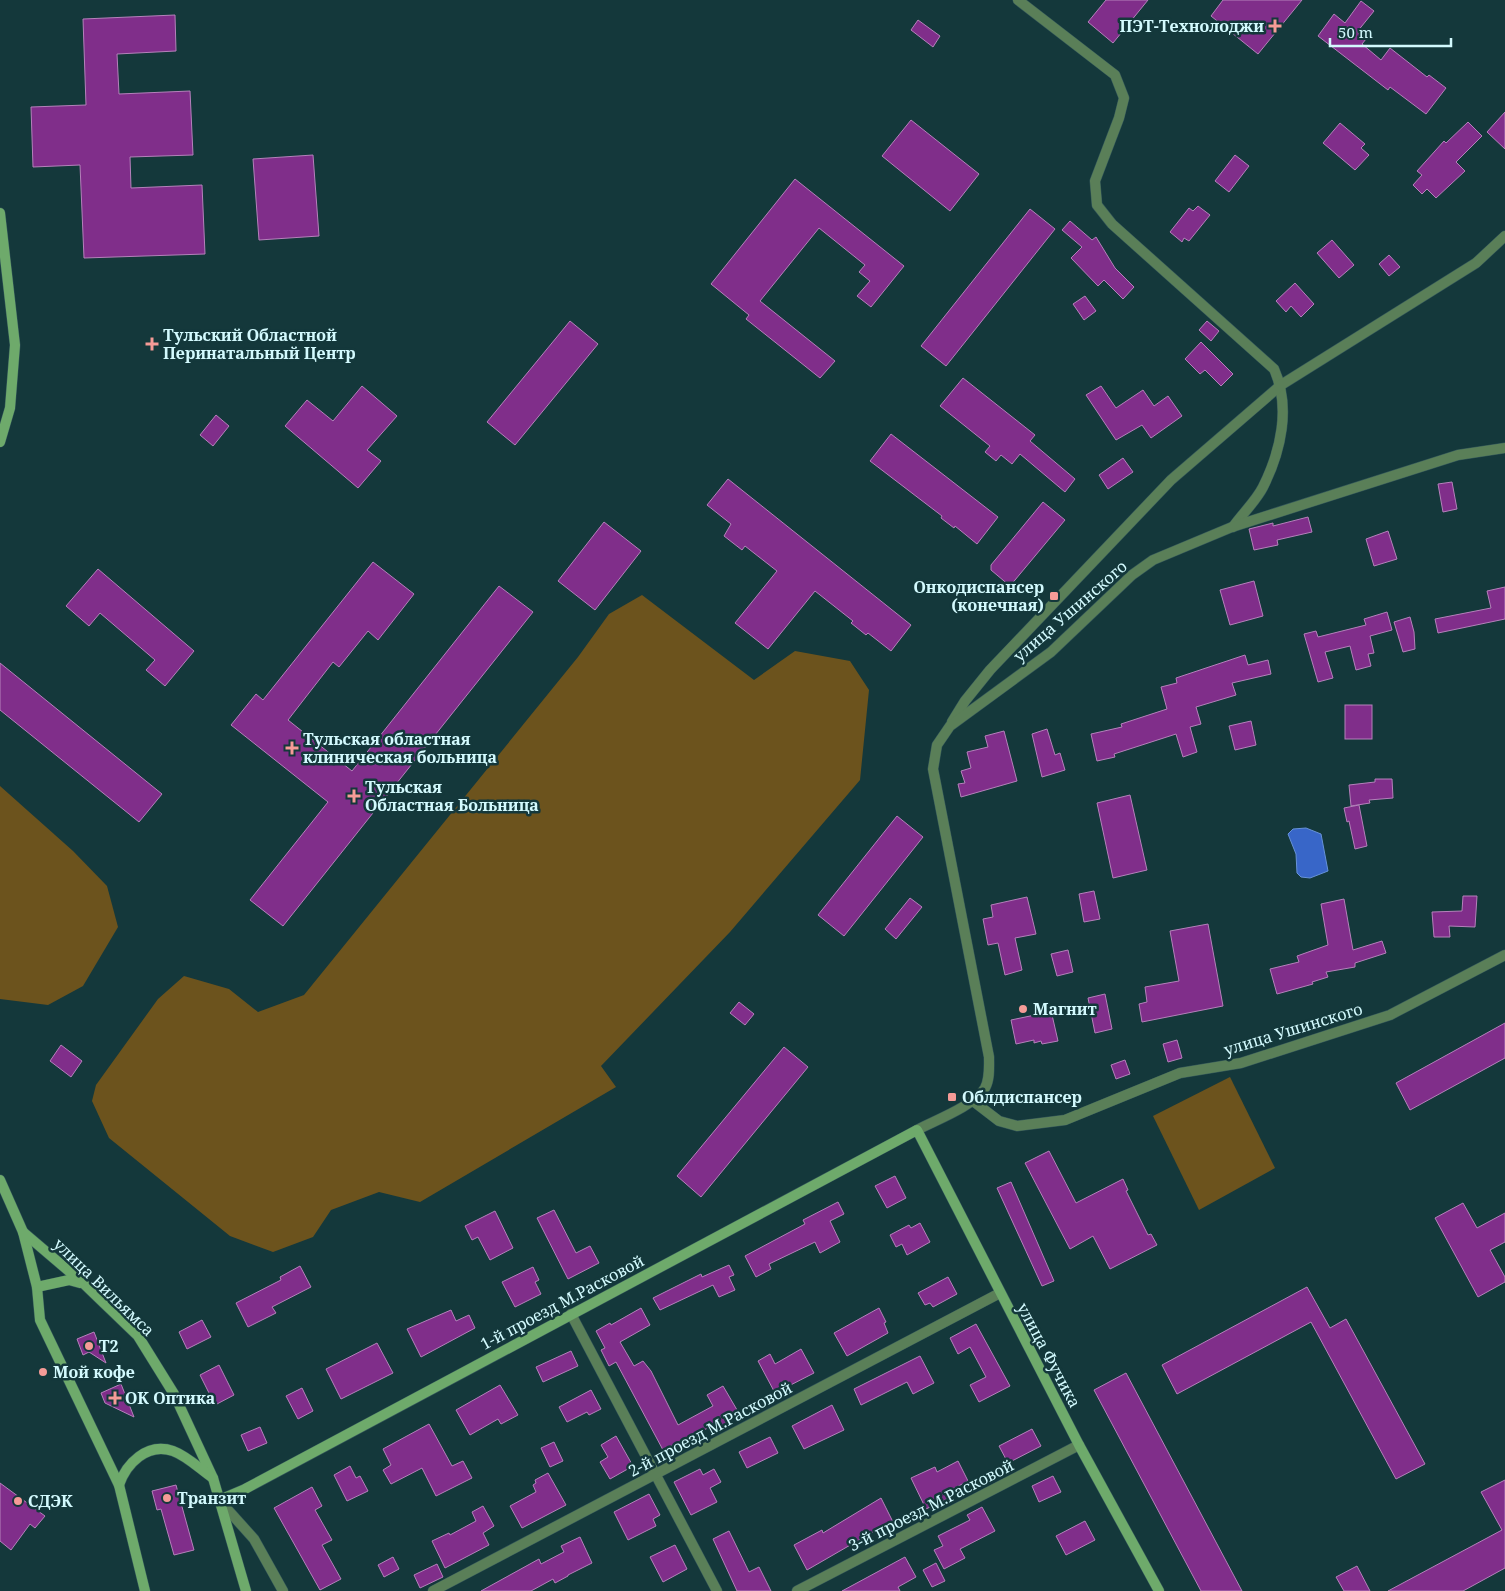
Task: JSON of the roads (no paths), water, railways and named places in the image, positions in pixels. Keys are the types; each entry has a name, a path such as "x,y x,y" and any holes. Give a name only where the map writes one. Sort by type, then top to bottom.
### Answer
{"street":[{"path":"1018,0 1115,75 1124,98 1119,118 1095,181 1097,205 1112,224 1274,370 1281,385 1282,436 1263,488 1232,527"},
{"path":"0,213 15,345 10,408 0,442"},
{"path":"950,726 965,701 990,670 1171,480 1281,385 1476,263 1505,236"},
{"name":"улица Ушинского","path":"918,1130 973,1101 984,1089 988,1080 989,1057 933,769 938,745 950,726 1051,652 1132,575 1153,560 1232,527 1458,455 1505,448"},
{"name":"улица Ушинского","path":"973,1101 999,1121 1017,1126 1065,1120 1180,1073 1241,1063 1390,1015 1505,955"},
{"name":"улица Фучика","path":"918,1130 1079,1446 1159,1591"},
{"name":"1-й проезд М.Расковой","path":"219,1500 918,1130"},
{"name":"улица Вильямса","path":"0,1180 23,1232 37,1287 40,1320 119,1485 145,1591"},
{"name":"улица Вильямса","path":"23,1232 84,1284 145,1344 174,1394 214,1478 246,1591"},
{"path":"37,1287 69,1280 84,1284"},
{"name":"2-й проезд М.Расковой","path":"433,1591 1000,1293"},
{"path":"571,1314 716,1591"},
{"name":"3-й проезд М.Расковой","path":"797,1591 1079,1446"},
{"path":"119,1485 123,1472 134,1459 150,1451 172,1450 214,1478"},
{"path":"219,1500 254,1539 283,1591"}],"water":[{"path":"1306,828 1321,834 1328,871 1310,878 1301,877 1297,873 1296,854 1288,834 1293,829"}],"place":[{"name":"ПЭТ-Технолоджи","path":"1275,26"},
{"name":"Тульский Областной Перинатальный Центр","path":"152,344"},
{"name":"Онкодиспансер (конечная)","path":"1054,596"},
{"name":"Тульская областная клиническая больница","path":"292,748"},
{"name":"Тульская Областная Больница","path":"354,796"},
{"name":"Магнит","path":"1023,1009"},
{"name":"Облдиспансер","path":"952,1097"},
{"name":"T2","path":"89,1346"},
{"name":"Мой кофе","path":"43,1372"},
{"name":"ОК Оптика","path":"115,1398"},
{"name":"Транзит","path":"167,1498"},
{"name":"СДЭК","path":"18,1501"}]}
